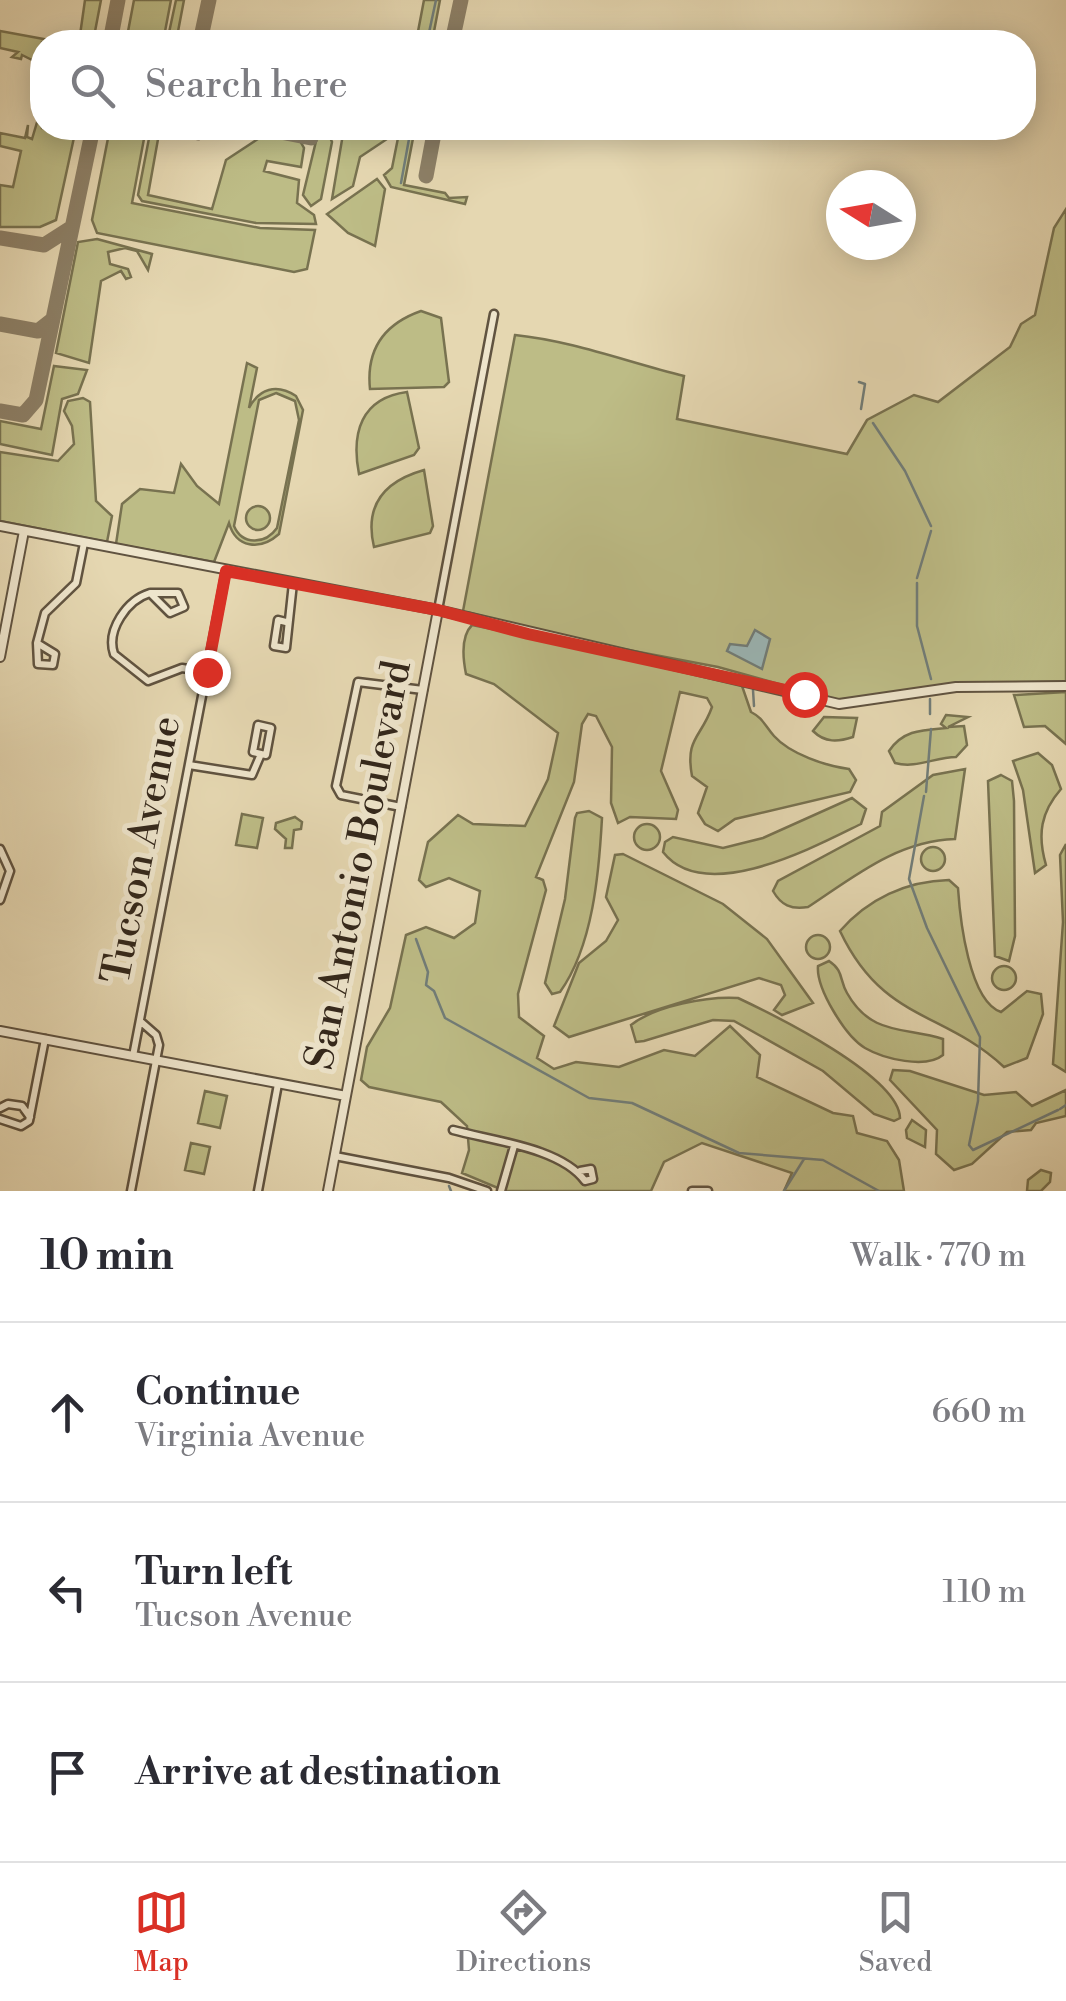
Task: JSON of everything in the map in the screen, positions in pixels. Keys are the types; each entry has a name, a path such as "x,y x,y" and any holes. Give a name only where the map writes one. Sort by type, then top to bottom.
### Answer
{"street":[{"name":"San Antonio Boulevard","path":"328,1191 494,314"},
{"path":"0,526 438,610 835,703 956,687 1066,686"},
{"path":"0,657 24,531"},
{"path":"37,643 45,613 76,583 84,543"},
{"name":"Tucson Avenue","path":"132,1056 226,571"},
{"path":"286,622 294,583"},
{"path":"150,594 170,613 184,607 179,594 150,594 124,610 111,642 114,654 148,681 182,668 207,672"},
{"path":"401,806 341,796 336,786 358,682 423,690"},
{"path":"258,725 271,728 266,754 261,754 253,752 258,725"},
{"path":"189,765 249,776 257,769 261,754"},
{"path":"0,849 10,871 0,900"},
{"name":"Tucson Avenue","path":"140,1022 159,1039 156,1061"},
{"path":"0,1030 346,1096"},
{"path":"0,1119 22,1126 30,1118 45,1039"},
{"path":"131,1191 156,1061"},
{"path":"258,1191 278,1084"},
{"path":"0,1108 8,1104 24,1107 30,1118"},
{"path":"454,1130 514,1146 580,1171"},
{"path":"501,1191 514,1146"},
{"path":"335,1156 449,1178 487,1191"},
{"path":"692,1191 708,1191"}],"shaded area":[{"path":"85,0 101,0 95,30 81,30"},
{"path":"134,0 171,0 165,30 128,30"},
{"path":"176,0 184,0 178,30 170,30"},
{"path":"424,0 440,0 434,30 418,30"},
{"path":"0,31 30,36 30,59 22,55 21,59 12,57 18,52 0,48"},
{"path":"28,125 27,137 73,140 56,220 40,227 0,227 0,185 13,187 21,151 0,146 0,133 25,138"},
{"path":"108,140 144,140 132,203 260,228 315,230 307,269 294,272 97,233 92,220"},
{"path":"149,140 158,140 148,195 212,209 226,160 256,140 294,140 304,148 301,167 267,161 264,171 299,180 297,203 314,215 316,224 256,223 142,201 138,195"},
{"path":"316,140 331,140 321,199 311,206 303,195"},
{"path":"342,140 386,140 360,157 353,186 332,199"},
{"path":"398,140 413,140 404,185 445,193 449,198 467,197 465,204 391,187 384,175 392,168"},
{"path":"377,179 385,189 375,246 348,233 327,214"},
{"path":"1066,209 1066,682 963,683 837,700 718,667 560,637 463,611 515,335 579,347 684,376 677,419 847,454 867,420 914,395 938,402 1010,347 1021,324 1035,315 1054,228"},
{"path":"97,239 152,254 148,270 137,251 125,248 108,252 110,264 128,269 131,277 126,279 121,271 101,281 89,363 56,353 78,242"},
{"path":"421,311 441,318 449,382 444,387 370,389 371,362 380,340 397,323"},
{"path":"247,363 257,368 249,408 263,392 275,389 296,396 303,410 279,534 264,543 250,544 237,538 229,523 214,562 116,544 122,504 140,489 174,493 181,464 197,486 219,504","holes":["276,393 295,401 299,420 277,528 260,540 242,537 234,526 259,400"]},
{"path":"54,366 87,370 78,394 62,399 52,455 0,444 0,421 41,429"},
{"path":"407,392 419,448 414,455 359,474 357,445 363,420 379,402"},
{"path":"83,398 90,402 96,501 112,516 107,542 0,521 0,452 58,461 74,444 72,426 64,411 68,401"},
{"path":"424,470 433,526 430,533 374,547 372,519 381,497 398,481"},
{"path":"258,506 270,518 258,530 246,518"},
{"path":"472,625 740,680 751,712 781,742 809,758 849,769 856,780 850,792 735,819 718,831 705,824 698,813 707,787 692,776 690,763 692,746 712,707 707,698 680,692 661,771 678,810 676,819 630,817 618,823 611,803 612,747 596,716 588,714 582,724 574,782 536,877 543,880 546,890 518,994 519,1017 544,1036 537,1058 554,1069 576,1062 619,1067 664,1050 695,1056 730,1026 760,1055 757,1077 833,1113 853,1116 857,1133 887,1141 899,1160 904,1191 784,1191 792,1173 702,1143 664,1162 651,1191 505,1191 462,1173 469,1150 467,1126 441,1102 369,1087 361,1080 367,1047 390,1008 406,935 426,927 454,938 475,923 480,891 449,878 426,887 419,880 428,842 458,815 473,824 525,826 548,779 558,733 494,684 466,674 464,642"},
{"path":"1066,692 1066,744 1045,726 1024,727 1014,695"},
{"path":"946,715 968,717 948,727 964,726 967,745 956,757 910,765 895,763 889,751 894,744 914,732 946,728 941,724"},
{"path":"824,717 857,718 853,737 822,738 813,731"},
{"path":"1038,753 1052,765 1061,789 1043,824 1046,865 1035,873 1023,790 1013,761"},
{"path":"965,769 955,839 895,853 808,907 792,907 776,896 773,891 778,881 880,826 882,812 933,775"},
{"path":"1001,775 1012,781 1014,801 1015,936 1009,961 995,956 988,781"},
{"path":"852,798 866,809 861,824 761,866 705,874 682,867 663,852 665,842 673,837 723,848 763,838"},
{"path":"589,811 602,818 592,908 571,974 560,992 552,994 545,983 565,899 575,818 577,813"},
{"path":"242,814 263,818 257,848 236,845"},
{"path":"295,817 302,822 301,829 294,830 292,848 285,848 286,839 275,829 276,823"},
{"path":"647,824 656,828 660,837 656,846 647,850 638,846 634,837 638,828"},
{"path":"1066,844 1066,1072 1053,1064 1063,922 1060,855"},
{"path":"933,847 945,859 933,871 921,859"},
{"path":"623,854 723,904 767,939 813,1003 782,1015 774,1010 785,995 781,985 759,978 569,1037 554,1026 579,963 606,941 618,920 606,897 615,855"},
{"path":"949,880 958,888 968,958 990,1005 1001,1012 1027,991 1041,994 1043,1014 1027,1058 1004,1067 959,1034 915,1012 875,983 840,931 889,894 918,884"},
{"path":"818,935 830,947 818,959 806,947"},
{"path":"829,961 839,972 856,1007 867,1017 890,1028 943,1039 943,1055 926,1061 905,1061 873,1052 857,1042 833,1011 822,986 818,966"},
{"path":"1004,966 1016,978 1004,990 992,978"},
{"path":"738,998 805,1032 858,1066 894,1101 900,1118 894,1121 874,1114 823,1071 734,1021 713,1020 636,1042 631,1025 654,1012 697,1001"},
{"path":"893,1070 910,1071 984,1095 1016,1092 1032,1106 1066,1090 1066,1116 1036,1123 1031,1130 1007,1132 972,1164 954,1170 936,1154 937,1130 890,1080"},
{"path":"205,1091 227,1096 220,1128 198,1123"},
{"path":"912,1120 926,1130 925,1147 907,1138 906,1130"},
{"path":"191,1143 210,1147 204,1174 185,1170"},
{"path":"1041,1170 1051,1173 1050,1182 1041,1191 1027,1191 1028,1180"}],"water":[{"path":"755,630 770,639 762,669 727,651 730,644 747,646"}],"waterway":[{"path":"430,30 436,0"},
{"path":"401,183 409,140"},
{"path":"859,382 865,384 861,409"},
{"path":"873,423 905,471 931,526"},
{"path":"917,578 931,531"},
{"path":"917,583 917,626 931,679"},
{"path":"753,690 754,706"},
{"path":"930,699 930,714"},
{"path":"926,792 931,729"},
{"path":"924,796 909,879 927,928 980,1037 978,1101 969,1145 973,1150 1058,1110"},
{"path":"416,939 428,972 426,985 434,991 445,1018 589,1098 632,1103 739,1153 823,1160 879,1191"},
{"path":"1060,1109 1066,1105"},
{"path":"784,1191 804,1159"},
{"path":"449,1186 451,1191"}],"taxiway":[{"path":"112,30 118,0"},
{"path":"203,30 209,0"},
{"path":"455,30 461,0"},
{"path":"0,411 23,415 36,400 90,140"},
{"path":"426,176 433,140"},
{"path":"0,238 44,245 69,229"},
{"path":"0,324 38,331 52,320"}],"route":[{"path":"207,672 226,571 438,610 528,634 804,694"}]}
